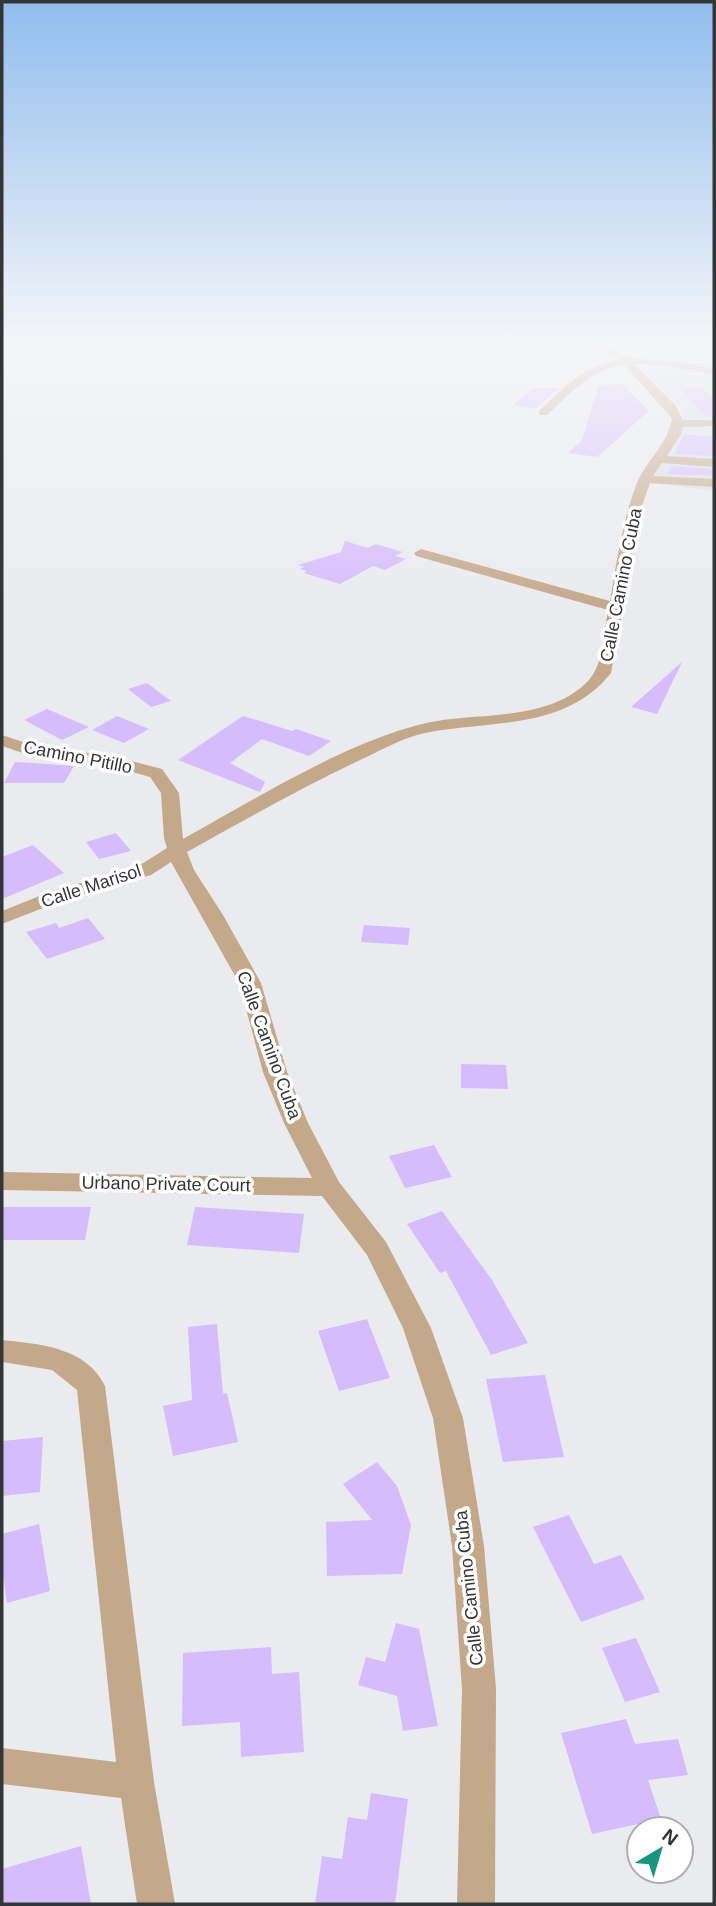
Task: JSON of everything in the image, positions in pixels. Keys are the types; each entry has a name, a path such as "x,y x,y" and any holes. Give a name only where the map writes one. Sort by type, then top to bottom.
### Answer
{"street":[{"name":"Calle Camino Cuba","path":"476,1904 479,1689 468,1546 448,1418 417,1328 382,1260 329,1187 296,1123 275,1072 250,983 213,915 184,870 177,850 335,765 396,738 418,730 534,713 574,700 599,680 605,670 633,512 645,478 676,432"},
{"path":"657,459 714,463"},
{"path":"645,478 714,484"},
{"path":"421,554 514,577 615,607"},
{"name":"Camino Pitillo","path":"2,740 26,749 116,762 156,773 170,793 173,838 177,850"},
{"path":"2,755 26,749"},
{"name":"Calle Marisol","path":"2,918 59,895 144,871 177,850"},
{"name":"Urbano Private Court","path":"2,1181 329,1187"},
{"path":"2,1352 52,1357 80,1371 91,1386 136,1782 156,1904"},
{"path":"2,1766 136,1782"}],"shaded area":[{"path":"678,432 714,432 714,491 648,483"}],"building":[{"path":"584,432 625,432 597,457 568,453 582,440"},
{"path":"684,434 714,437 714,456 674,454"},
{"path":"669,466 714,469 714,476 668,474 671,468"},
{"path":"345,541 368,548 376,544 403,552 395,556 406,559 385,570 373,566 340,584 304,573 307,571 300,569 304,567 298,565 341,552"},
{"path":"682,662 657,714 631,707"},
{"path":"147,683 171,701 151,707 128,689"},
{"path":"47,709 89,727 62,740 24,720"},
{"path":"117,716 149,729 124,743 92,730"},
{"path":"243,716 331,741 309,756 262,739 230,763 265,782 260,792 178,760"},
{"path":"15,762 74,766 64,783 4,783"},
{"path":"116,833 131,851 99,859 86,842"},
{"path":"33,845 64,873 2,899 2,857"},
{"path":"88,918 105,939 47,959 26,932 56,923 59,928"},
{"path":"364,925 410,928 408,945 361,942"},
{"path":"461,1064 506,1065 508,1089 461,1088"},
{"path":"434,1145 452,1177 405,1188 389,1156"},
{"path":"2,1207 91,1207 85,1240 2,1240"},
{"path":"195,1207 304,1214 299,1253 187,1245"},
{"path":"442,1211 492,1280 528,1343 491,1355 446,1271 440,1273 407,1224"},
{"path":"367,1319 390,1378 339,1391 318,1331"},
{"path":"217,1324 223,1394 227,1393 238,1442 173,1456 163,1406 192,1400 188,1327"},
{"path":"545,1375 564,1457 503,1462 486,1379"},
{"path":"43,1437 40,1492 2,1496 2,1441"},
{"path":"377,1462 397,1486 411,1525 402,1574 327,1576 326,1522 372,1520 343,1484"},
{"path":"569,1515 594,1564 621,1555 645,1599 581,1622 533,1527"},
{"path":"39,1524 50,1591 7,1603 2,1568 2,1534"},
{"path":"396,1623 419,1629 438,1726 403,1731 397,1696 358,1685 366,1657 385,1662"},
{"path":"636,1638 660,1692 625,1702 602,1648"},
{"path":"271,1647 272,1674 299,1672 304,1752 241,1757 240,1722 182,1726 183,1653"},
{"path":"626,1719 635,1744 678,1739 688,1775 648,1780 660,1815 625,1815 625,1827 592,1834 561,1733"},
{"path":"371,1793 408,1799 395,1904 315,1904 322,1856 342,1859 348,1817 367,1820"},
{"path":"81,1846 91,1904 2,1904 2,1869"}]}
